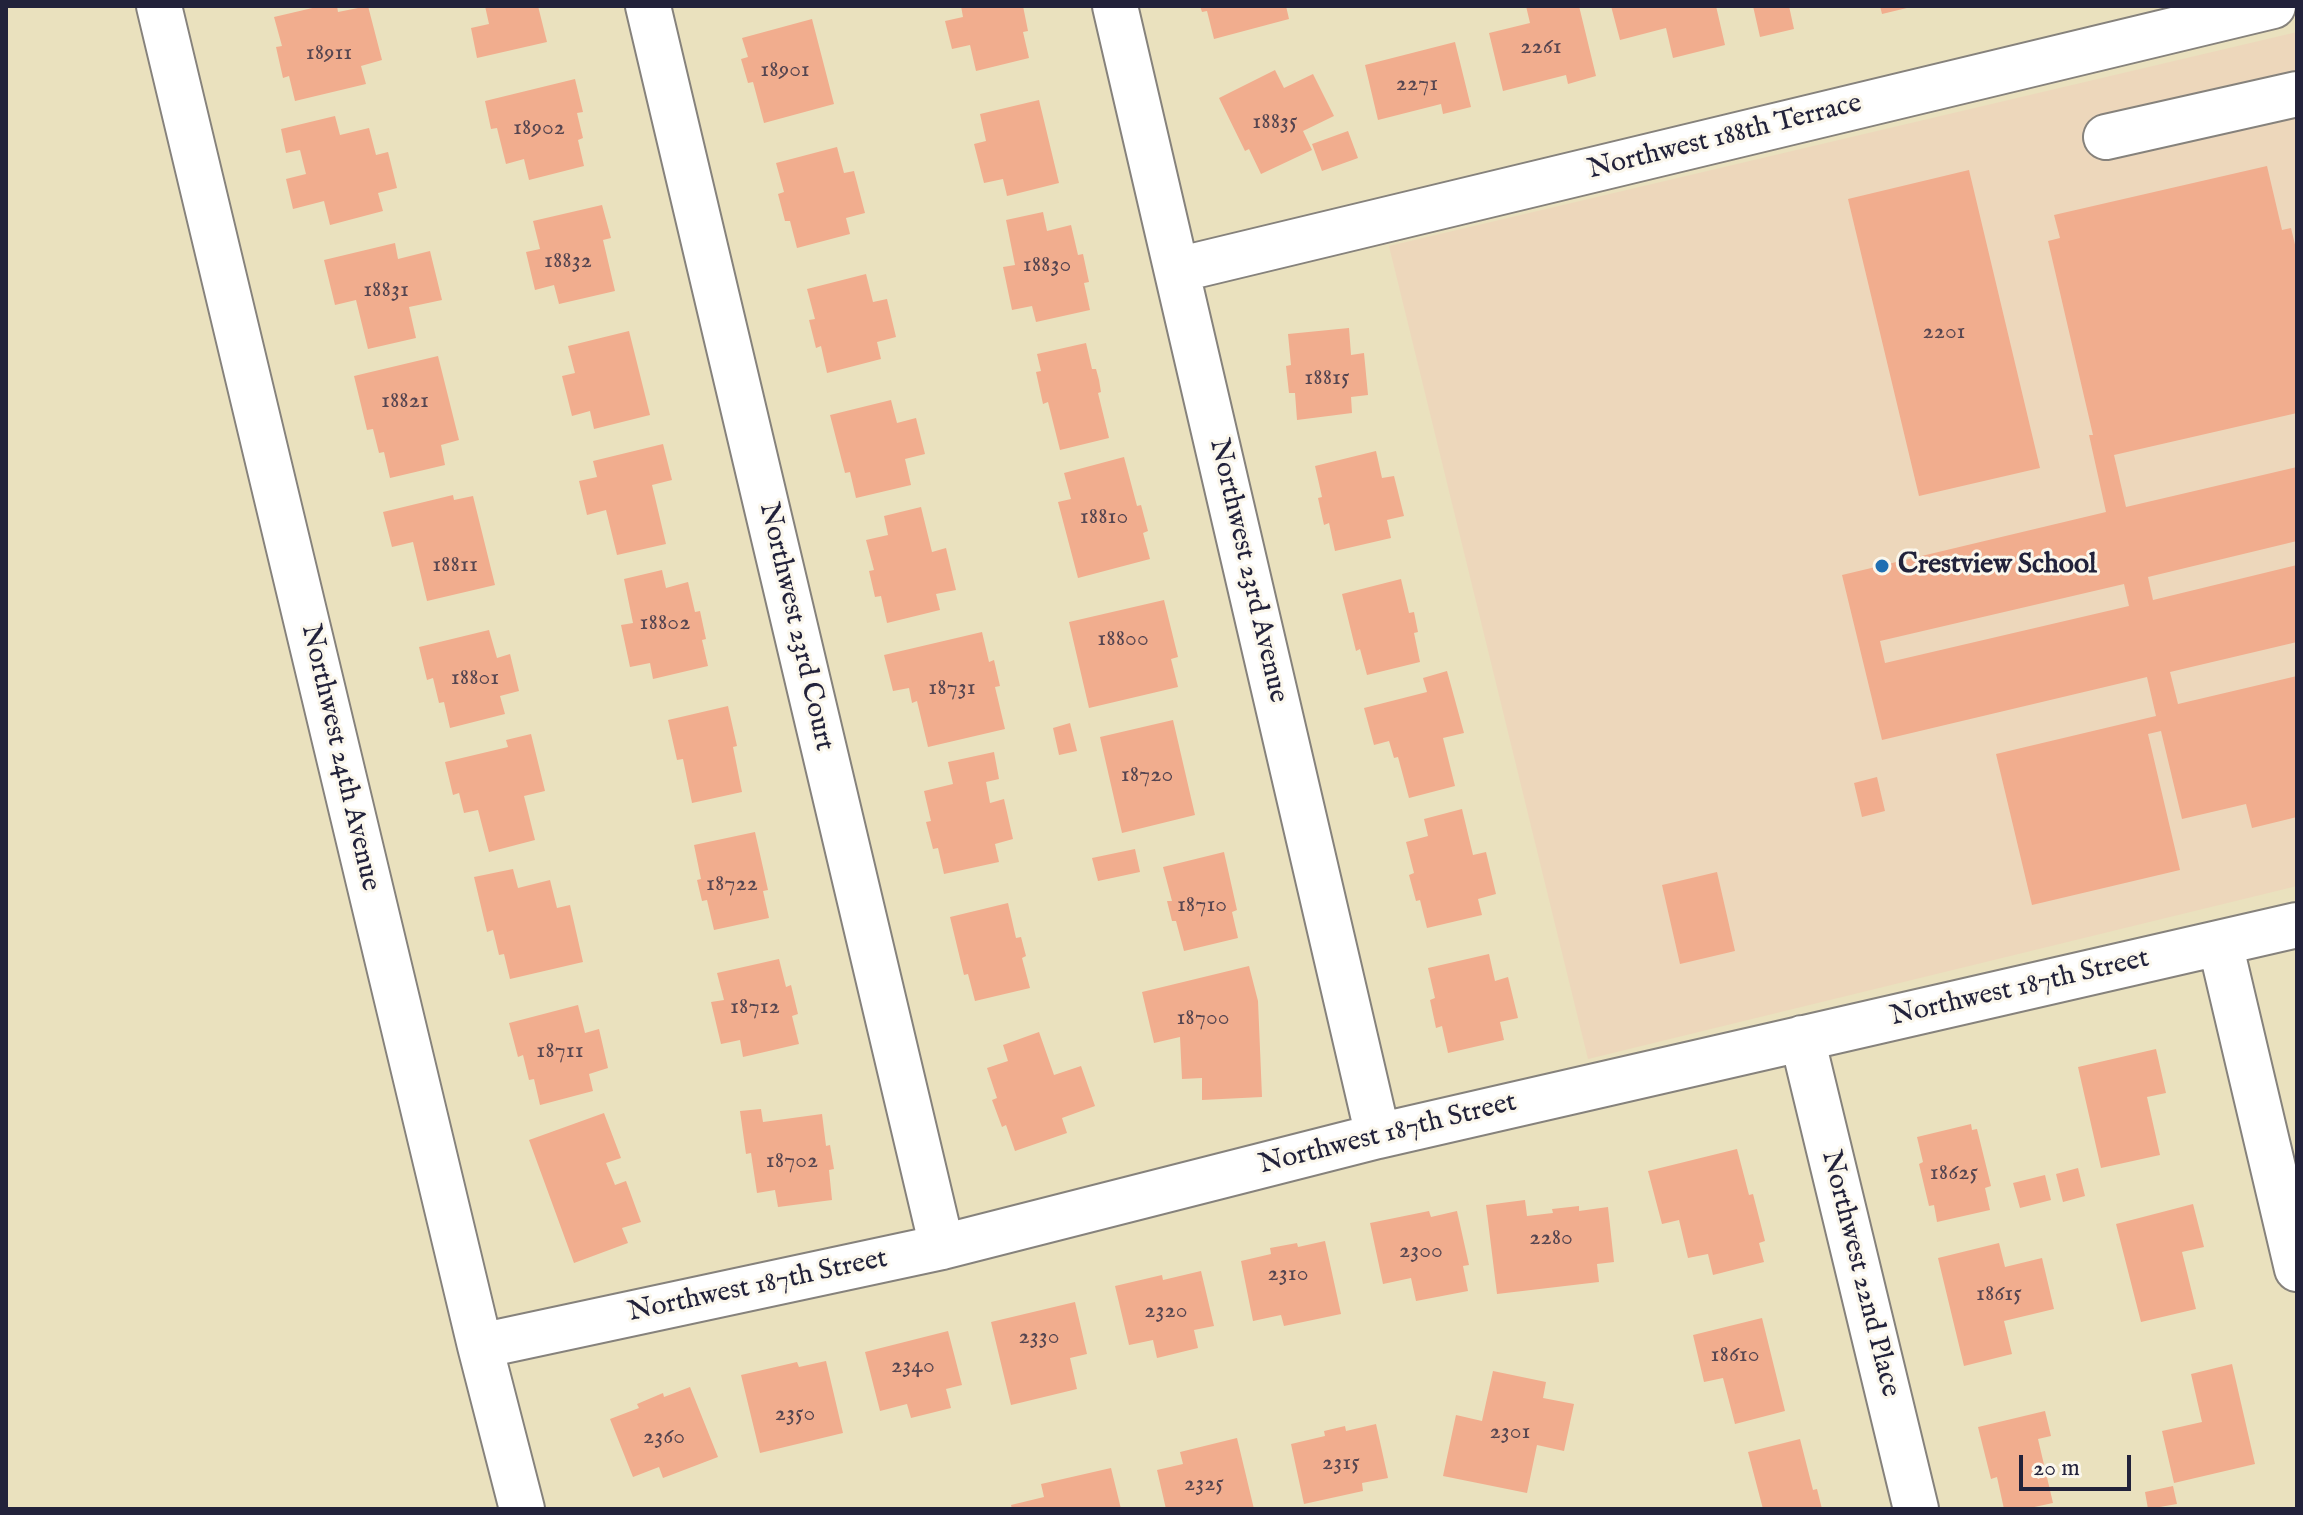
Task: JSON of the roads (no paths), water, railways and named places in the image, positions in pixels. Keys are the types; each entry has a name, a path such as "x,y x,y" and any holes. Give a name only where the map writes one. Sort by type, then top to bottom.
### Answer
{"street":[{"name":"Northwest 24th Avenue","path":"159,6 480,1346 522,1509"},
{"name":"Northwest 23rd Court","path":"648,6 942,1247"},
{"name":"Northwest 23rd Avenue","path":"1115,6 1378,1136"},
{"name":"Northwest 188th Terrace","path":"1177,270 2273,6"},
{"path":"2106,137 2297,94"},
{"name":"Northwest 187th Street","path":"480,1346 942,1247 1378,1136 2297,925"},
{"path":"2220,943 2297,1269"},
{"name":"Northwest 22nd Place","path":"1802,1038 1916,1509"}],"place":[{"name":"Crestview School","path":"1882,566"}]}
